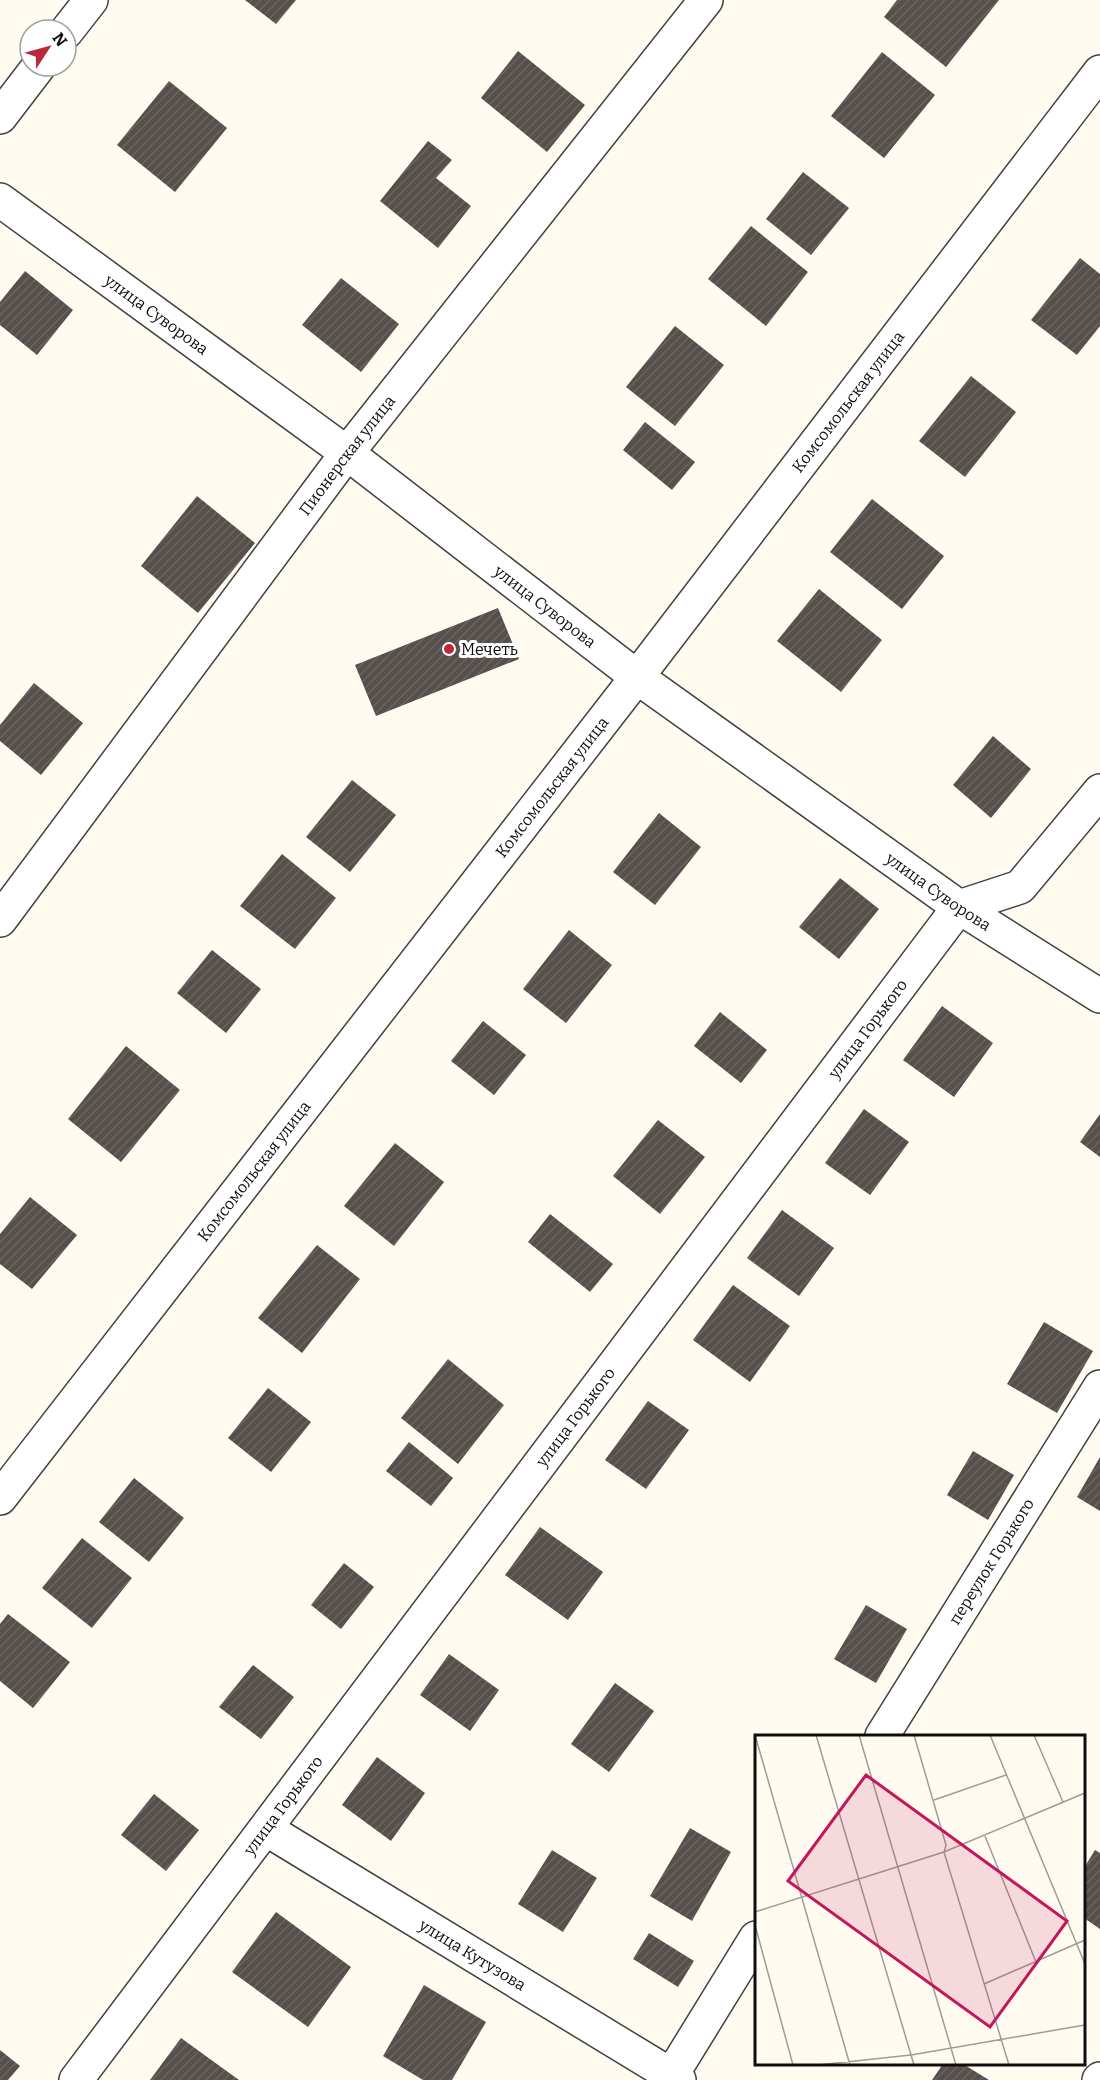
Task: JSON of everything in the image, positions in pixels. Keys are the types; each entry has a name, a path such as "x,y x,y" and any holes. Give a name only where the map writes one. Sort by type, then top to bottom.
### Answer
{"street":[{"path":"77,18 91,0"},
{"name":"Пионерская улица","path":"0,920 347,453 706,0"},
{"name":"Комсомольская улица","path":"0,1498 637,677 1100,72"},
{"path":"0,117 30,78"},
{"name":"улица Суворова","path":"0,200 347,453 637,677 959,907 1100,996"},
{"path":"959,907 1020,887 1100,790"},
{"name":"улица Горького","path":"76,2080 959,907"},
{"name":"переулок Горького","path":"883,1735 1100,1387"},
{"name":"улица Кутузова","path":"266,1829 675,2078"},
{"path":"675,2078 755,1940"}],"building":[{"path":"245,0 296,0 276,24"},
{"path":"897,0 999,0 946,67 884,17"},
{"path":"518,51 585,105 547,152 481,98"},
{"path":"882,52 935,95 884,158 831,116"},
{"path":"169,81 227,128 175,192 117,145"},
{"path":"428,141 452,160 436,178 471,206 438,248 380,201"},
{"path":"803,172 849,208 811,255 766,219"},
{"path":"751,226 808,272 766,326 708,279"},
{"path":"1080,258 1100,274 1100,326 1077,355 1031,320"},
{"path":"25,271 73,310 37,355 0,325 0,302"},
{"path":"341,278 399,324 361,372 302,325"},
{"path":"675,326 724,365 675,426 626,387"},
{"path":"971,376 1016,412 965,477 919,441"},
{"path":"645,422 695,462 672,490 623,450"},
{"path":"197,496 255,543 198,613 141,566"},
{"path":"872,499 944,556 902,609 830,552"},
{"path":"819,589 882,640 841,692 777,641"},
{"path":"498,608 519,659 376,716 355,665"},
{"path":"34,683 83,723 41,775 0,741 0,725"},
{"path":"993,736 1031,769 991,818 953,785"},
{"path":"352,780 396,815 350,872 306,837"},
{"path":"659,813 701,847 655,905 613,872"},
{"path":"282,854 336,898 295,949 240,906"},
{"path":"840,878 879,909 839,959 799,927"},
{"path":"569,930 612,965 566,1023 523,989"},
{"path":"212,950 261,989 226,1033 177,993"},
{"path":"942,1006 993,1043 954,1097 903,1060"},
{"path":"720,1012 767,1050 741,1083 694,1046"},
{"path":"483,1021 526,1055 494,1095 451,1061"},
{"path":"126,1046 180,1090 121,1162 68,1119"},
{"path":"864,1109 909,1142 870,1195 825,1163"},
{"path":"1100,1114 1100,1157 1080,1142"},
{"path":"658,1120 705,1157 660,1214 613,1176"},
{"path":"395,1143 444,1182 394,1246 344,1206"},
{"path":"30,1197 77,1235 32,1289 0,1264 0,1234"},
{"path":"782,1210 834,1248 799,1296 747,1258"},
{"path":"550,1214 613,1264 590,1292 528,1242"},
{"path":"317,1245 360,1279 302,1353 258,1318"},
{"path":"733,1285 790,1326 750,1382 693,1340"},
{"path":"1044,1322 1093,1351 1057,1413 1007,1384"},
{"path":"448,1359 504,1405 458,1464 401,1418"},
{"path":"268,1388 311,1422 271,1472 228,1438"},
{"path":"648,1401 689,1430 646,1489 605,1460"},
{"path":"409,1442 453,1478 431,1506 386,1471"},
{"path":"973,1451 1014,1475 988,1520 947,1495"},
{"path":"1100,1457 1100,1511 1077,1497"},
{"path":"134,1478 184,1518 149,1562 99,1522"},
{"path":"540,1527 603,1572 568,1620 505,1575"},
{"path":"82,1538 132,1578 92,1628 42,1588"},
{"path":"344,1563 374,1587 341,1629 311,1605"},
{"path":"866,1605 907,1629 876,1683 834,1659"},
{"path":"8,1614 70,1662 33,1708 0,1681 0,1624"},
{"path":"449,1654 499,1690 470,1731 420,1695"},
{"path":"253,1665 294,1697 261,1739 219,1707"},
{"path":"615,1683 654,1711 609,1772 571,1744"},
{"path":"377,1757 425,1793 391,1841 342,1805"},
{"path":"154,1794 199,1830 166,1871 121,1835"},
{"path":"690,1828 731,1852 692,1921 650,1896"},
{"path":"552,1850 597,1878 563,1932 518,1904"},
{"path":"1095,1850 1100,1853 1100,1929 1085,1919 1085,1866"},
{"path":"276,1912 351,1967 308,2027 232,1972"},
{"path":"649,1933 694,1961 678,1987 633,1959"},
{"path":"424,1985 486,2022 452,2080 423,2080 383,2056"},
{"path":"181,2038 239,2080 150,2080"},
{"path":"0,2050 20,2066 8,2080 0,2080"},
{"path":"942,2065 965,2065 989,2080 932,2080"}],"place":[{"name":"Мечеть","path":"449,649"}]}
